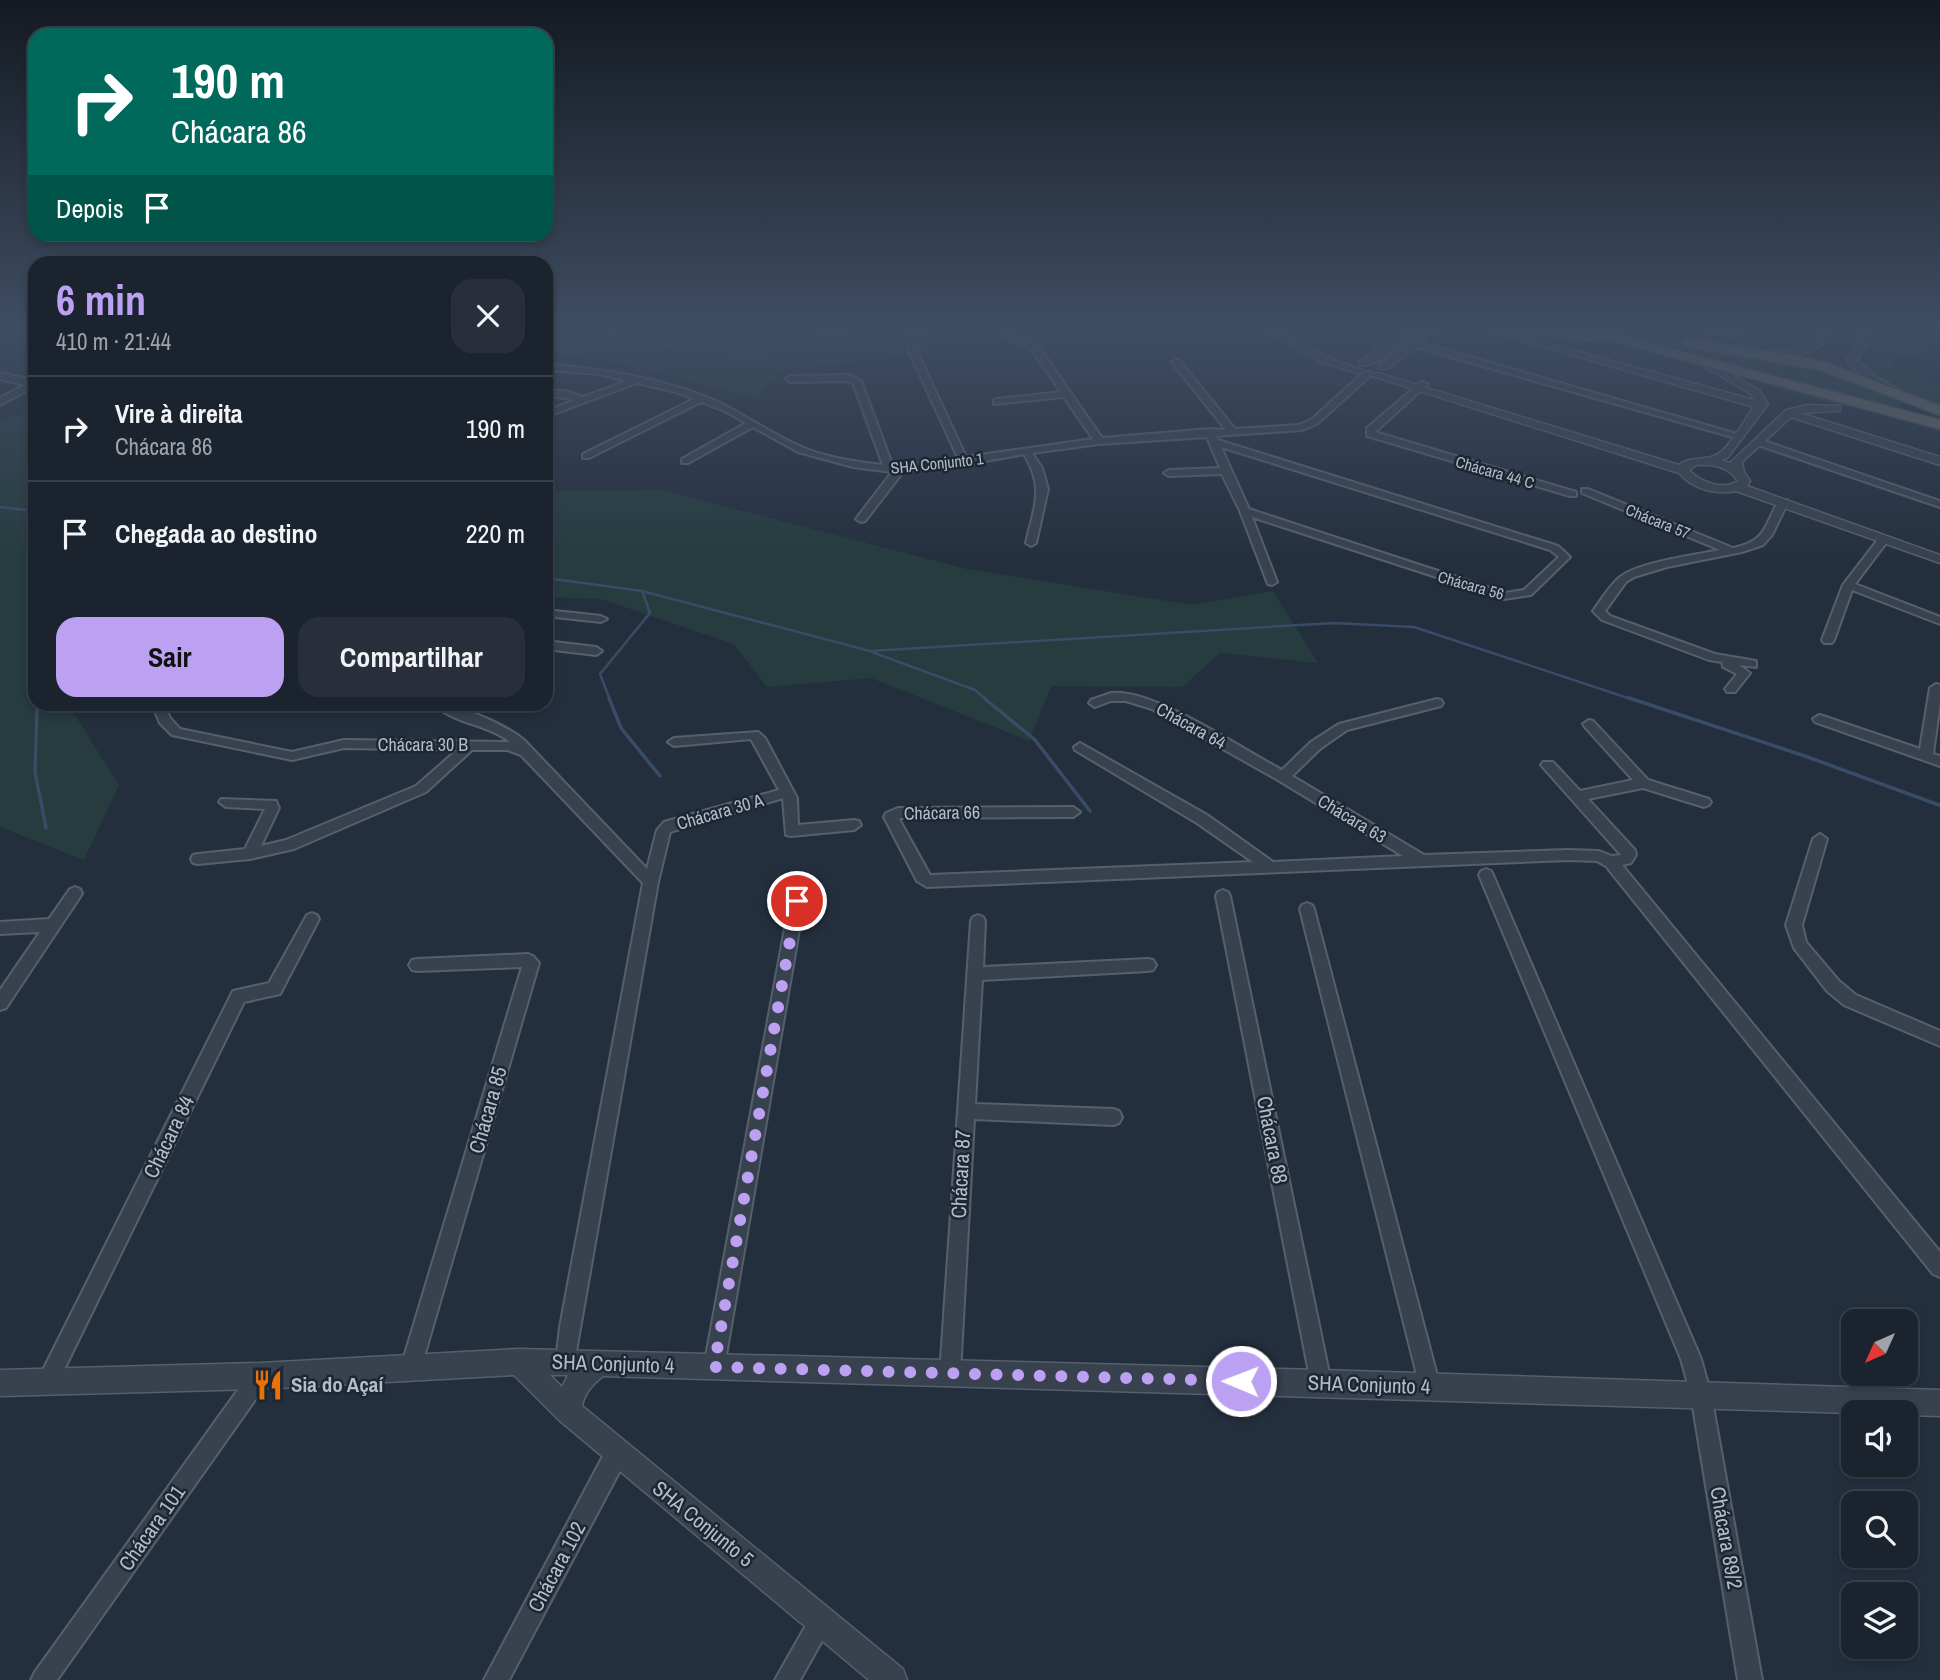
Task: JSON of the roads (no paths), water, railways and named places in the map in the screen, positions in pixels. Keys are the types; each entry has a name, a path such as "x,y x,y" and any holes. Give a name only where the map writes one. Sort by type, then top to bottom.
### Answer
{"highway":[{"path":"1830,406 1940,425"},
{"path":"1877,406 1940,425"},
{"path":"1917,406 1940,412"}],"street":[{"path":"586,456 685,406"},
{"name":"SHA Conjunto 1","path":"724,406 801,450 853,464 894,470 964,463 1099,441 1212,437 1232,431 1291,429 1314,422 1331,406"},
{"path":"861,519 894,470 868,406"},
{"path":"938,406 964,463"},
{"path":"1075,406 1099,441"},
{"path":"1212,406 1232,431"},
{"name":"Chácara 44 C","path":"1399,406 1370,430 1370,434 1573,494"},
{"path":"1490,406 1686,466 1724,455 1766,406"},
{"path":"1635,406 1739,436"},
{"path":"1771,406 1940,461"},
{"path":"1740,480 1736,461 1789,413 1807,408 1836,408"},
{"path":"685,461 753,423"},
{"path":"1212,437 1245,511 1272,582"},
{"name":"Chácara 56","path":"1212,437 1554,548 1565,557 1527,593 1504,596 1245,511"},
{"path":"1758,442 1940,503"},
{"path":"1027,452 1037,467 1042,489 1031,544"},
{"path":"1707,461 1726,465 1740,480 1783,502 1940,559"},
{"path":"1686,466 1700,483 1720,488 1740,480 1940,550"},
{"path":"1169,473 1227,471"},
{"name":"Chácara 57","path":"1586,491 1730,551"},
{"path":"1731,689 1744,673 1713,657 1606,618 1599,611 1622,580 1630,575 1665,564 1751,547 1763,539 1783,502"},
{"path":"1828,639 1848,585 1884,539"},
{"path":"1848,585 1940,621"},
{"path":"553,614 601,619"},
{"path":"553,646 596,651"},
{"path":"1713,657 1752,664"},
{"path":"1926,756 1936,688"},
{"name":"Chácara 64","path":"1095,702 1109,696 1138,698 1283,777"},
{"path":"1283,777 1316,745 1343,727 1437,703"},
{"name":"Chácara 30 B","path":"161,711 164,720 176,732 292,756 344,744 508,746 526,752"},
{"path":"450,711 509,733 520,741 526,752 651,882 570,1326 566,1362"},
{"path":"1819,719 1940,761"},
{"path":"1589,724 1643,783"},
{"path":"674,742 753,735 759,738 790,798 791,831 854,825"},
{"path":"198,859 250,854 289,845 421,789 470,745"},
{"path":"1080,747 1202,819 1272,868 1567,855 1600,856 1611,862 1940,1267"},
{"path":"1548,765 1628,850 1626,859 1611,862"},
{"name":"Chácara 63","path":"1283,777 1421,861"},
{"path":"1577,796 1643,783 1704,802"},
{"name":"Chácara 30 A","path":"651,882 666,828 787,792"},
{"path":"226,802 271,804 272,808 250,854"},
{"name":"Chácara 66","path":"1073,812 892,815 891,818 922,877 930,881 1272,868"},
{"path":"1820,839 1794,925 1799,944 1833,986 1850,1000 1940,1040"},
{"name":"Chácara 89/2","path":"1486,875 1690,1359 1702,1395 1750,1680"},
{"path":"0,1003 75,893"},
{"name":"Chácara 88","path":"1223,896 1321,1383"},
{"path":"714,1367 797,901"},
{"path":"1307,909 1430,1387"},
{"name":"Chácara 84","path":"47,1382 239,996 274,989 312,919"},
{"name":"Chácara 87","path":"950,1374 978,921"},
{"path":"0,928 53,925"},
{"name":"Chácara 85","path":"411,1367 531,963 528,960 417,965"},
{"path":"975,974 1148,965"},
{"path":"965,1111 1113,1117"},
{"name":"SHA Conjunto 4","path":"0,1383 260,1376 519,1362 566,1362 1940,1403"},
{"name":"SHA Conjunto 5","path":"519,1362 568,1411 617,1453 892,1680"},
{"path":"568,1411 576,1385 585,1373 600,1363"},
{"name":"Chácara 101","path":"43,1680 260,1376"},
{"name":"Chácara 102","path":"496,1680 617,1453"},
{"path":"787,1680 821,1621"}],"waterway":[{"path":"0,507 28,510"},
{"path":"553,579 642,591"},
{"path":"610,700 600,674 650,613 642,591"},
{"path":"642,591 870,651 1334,623 1414,627 1634,700"},
{"path":"872,652 975,690 987,700"},
{"path":"609,698 621,728 660,776"},
{"path":"984,698 1035,740 1090,811"},
{"path":"1629,698 1802,755 1939,805"},
{"path":"37,711 35,772 46,828"}],"place":[{"name":"Sia do Açaí","path":"268,1385"}]}
